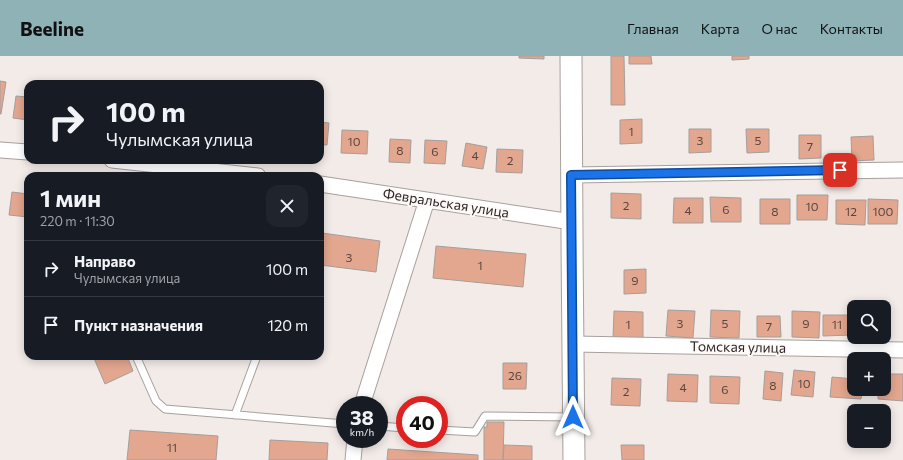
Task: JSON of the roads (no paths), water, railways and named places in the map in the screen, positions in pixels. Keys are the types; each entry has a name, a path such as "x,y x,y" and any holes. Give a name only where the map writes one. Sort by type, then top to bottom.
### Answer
{"street":[{"path":"571,56 574,460"},
{"path":"0,150 24,152"},
{"path":"137,164 169,169 207,172"},
{"path":"571,175 903,170"},
{"name":"Февральская улица","path":"324,185 572,222"},
{"path":"365,396 427,200"},
{"name":"Томская улица","path":"573,344 903,350"},
{"path":"353,460 354,448"}],"lane":[{"path":"138,360 156,401 165,409 336,423"},
{"path":"235,415 256,360"},
{"path":"448,430 475,432 485,416 573,417"}]}
